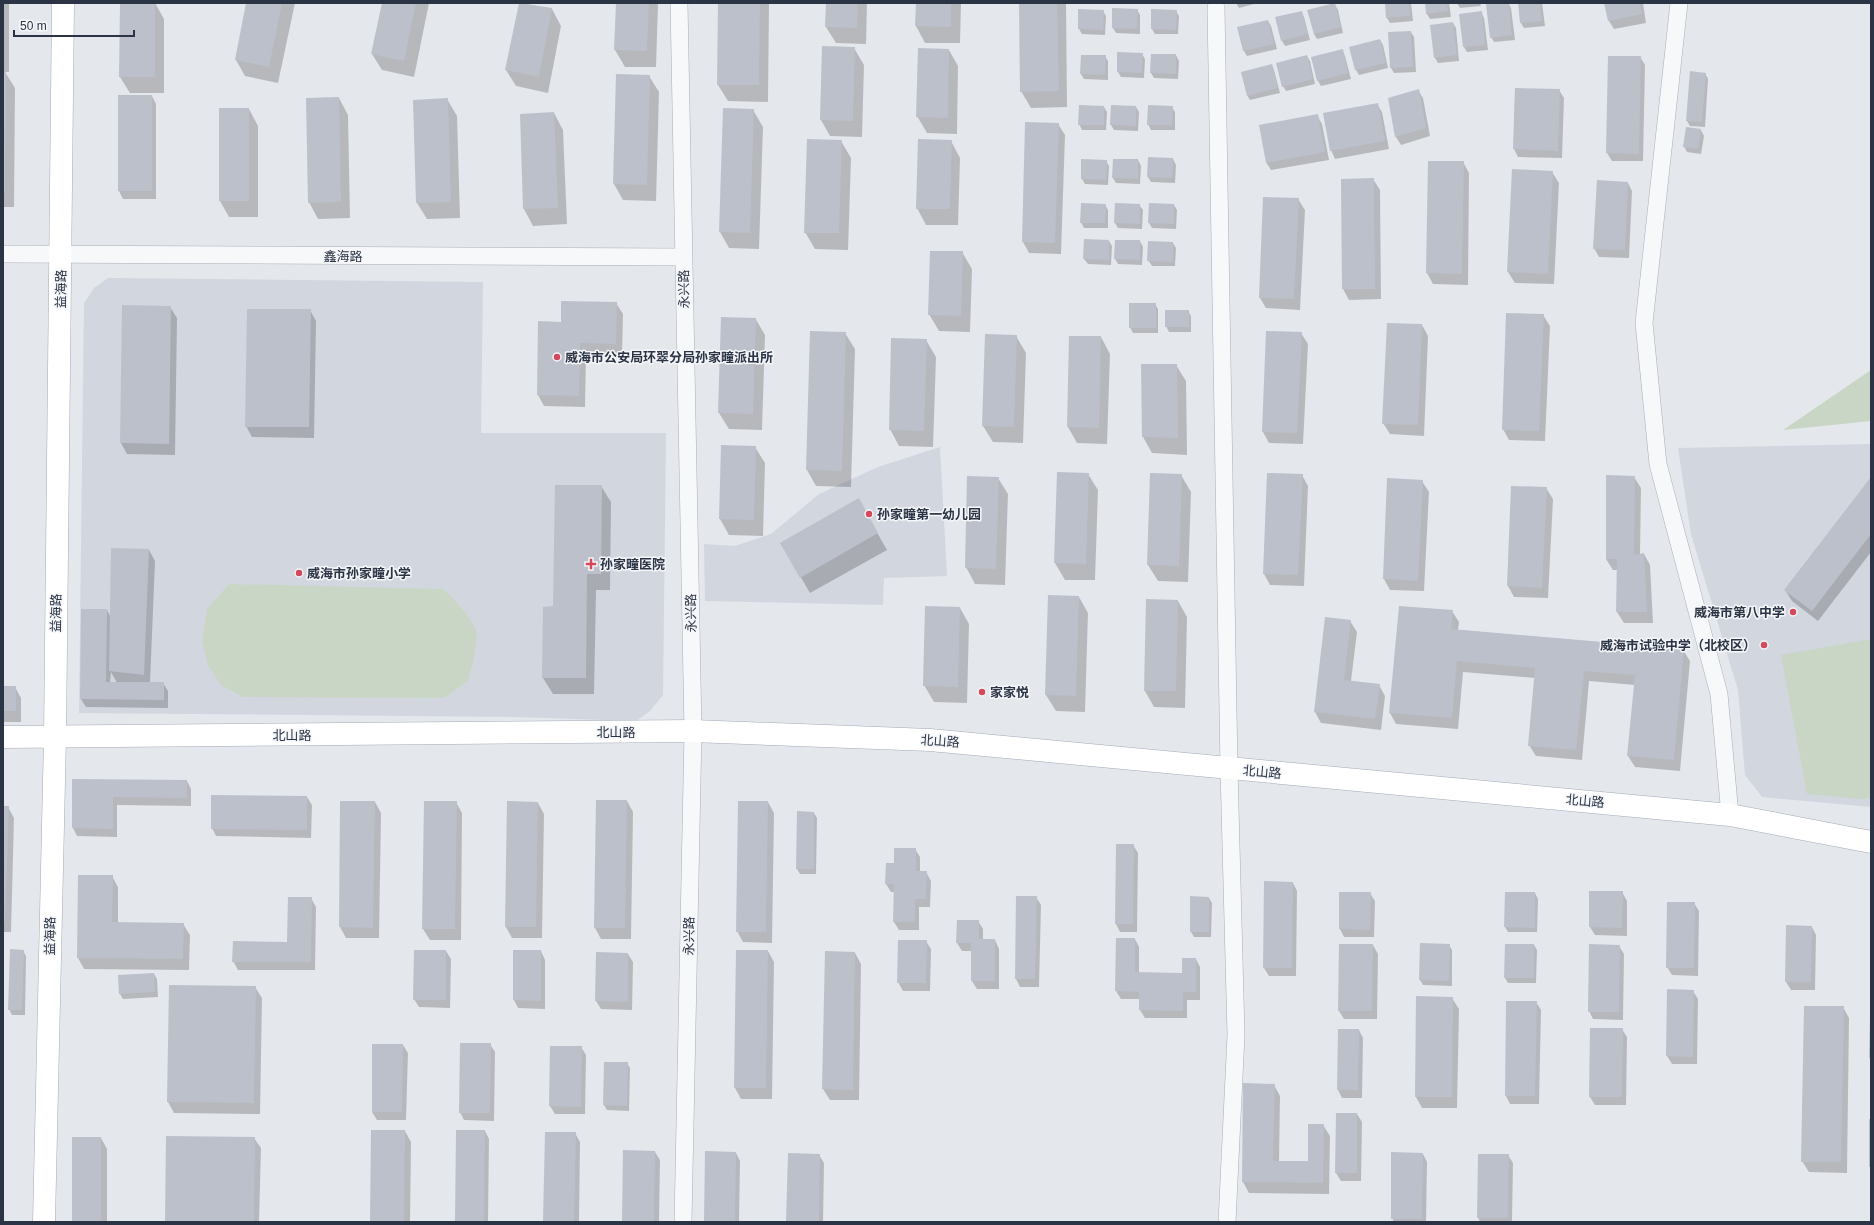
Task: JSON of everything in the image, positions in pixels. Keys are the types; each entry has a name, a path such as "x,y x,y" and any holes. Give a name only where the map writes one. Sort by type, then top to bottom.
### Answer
{"main road":[{"name":"益海路","path":"44,1222 55,737 63,3"},
{"name":"北山路","path":"3,737 693,731 930,740 1730,815 1871,842"}],"street":[{"name":"永兴路","path":"680,3 683,257 693,731 683,1222"},
{"path":"1679,3 1644,323 1658,464 1719,694 1730,815"},
{"path":"1216,8 1229,769 1236,1035 1227,1222"},
{"name":"鑫海路","path":"3,254 683,257"}],"shaded area":[{"name":"威海市孙家疃小学","path":"108,278 483,282 481,433 666,433 663,695 650,711 636,721 515,717 79,713 84,303 94,288"},
{"name":"威海市第八中学","path":"1871,444 1871,807 1762,797 1745,775 1738,690 1691,534 1678,448"},
{"name":"孙家疃第一幼儿园","path":"940,447 947,576 884,578 883,605 705,601 704,544 735,546 771,534 819,494 878,467"}],"green space":[{"path":"1871,370 1871,421 1783,430"},
{"path":"229,584 443,589 456,602 473,623 475,628 476,646 468,681 444,698 242,697 220,684 208,665 202,641 207,609"},
{"path":"1871,639 1871,797 1862,799 1807,794 1781,655"}],"building":[{"path":"120,3 155,3 155,77 119,77"},
{"path":"246,3 282,3 269,67 235,60"},
{"path":"382,3 416,3 404,61 371,54"},
{"path":"519,3 552,8 539,77 505,70"},
{"path":"616,3 649,3 647,51 614,50"},
{"path":"718,3 760,3 759,85 717,85"},
{"path":"826,3 858,3 857,28 825,27"},
{"path":"916,3 951,3 951,27 915,26"},
{"path":"1019,3 1057,3 1059,91 1020,92"},
{"path":"1335,3 1341,27 1314,34 1307,10"},
{"path":"1385,3 1409,3 1410,16 1386,18"},
{"path":"1425,3 1447,3 1448,11 1426,14"},
{"path":"1509,3 1512,35 1490,38 1486,4"},
{"path":"1518,3 1540,3 1542,21 1520,23"},
{"path":"1604,3 1640,3 1642,14 1608,21"},
{"path":"1112,8 1138,9 1137,29 1112,28"},
{"path":"1078,9 1104,10 1103,30 1078,29"},
{"path":"1151,9 1177,10 1176,30 1151,29"},
{"path":"1302,11 1308,34 1281,41 1275,17"},
{"path":"1482,11 1485,45 1463,47 1459,14"},
{"path":"1268,20 1274,44 1243,51 1237,27"},
{"path":"1453,22 1457,55 1434,58 1430,25"},
{"path":"1411,31 1413,67 1390,68 1388,32"},
{"path":"1380,39 1386,63 1355,70 1349,47"},
{"path":"822,46 855,47 853,121 820,120"},
{"path":"918,48 949,49 948,118 916,117"},
{"path":"1343,49 1348,73 1317,81 1311,57"},
{"path":"1117,52 1143,53 1142,73 1117,72"},
{"path":"1151,54 1176,54 1176,74 1150,73"},
{"path":"1081,55 1106,55 1105,75 1080,74"},
{"path":"1307,55 1313,79 1282,87 1276,63"},
{"path":"1608,56 1641,56 1639,154 1606,153"},
{"path":"1272,64 1278,88 1247,96 1241,72"},
{"path":"3,71 6,71 5,191 3,191"},
{"path":"1690,71 1706,73 1702,122 1686,121"},
{"path":"616,74 650,75 647,185 613,184"},
{"path":"1515,88 1560,89 1558,151 1513,149"},
{"path":"1419,89 1426,128 1395,137 1388,98"},
{"path":"118,95 152,95 152,191 118,191"},
{"path":"339,97 341,202 308,203 306,98"},
{"path":"448,98 451,202 416,203 413,100"},
{"path":"1378,103 1385,141 1330,151 1323,113"},
{"path":"1079,105 1104,106 1104,125 1078,125"},
{"path":"1111,105 1136,106 1136,126 1110,125"},
{"path":"1148,105 1173,106 1172,125 1147,125"},
{"path":"219,108 249,108 249,201 219,201"},
{"path":"723,108 754,109 750,233 719,232"},
{"path":"554,112 558,208 523,209 520,114"},
{"path":"1318,114 1325,152 1266,163 1259,125"},
{"path":"1025,122 1059,123 1055,243 1022,242"},
{"path":"1686,127 1701,129 1698,149 1683,147"},
{"path":"807,139 842,140 839,233 804,233"},
{"path":"918,139 952,140 950,209 916,209"},
{"path":"1148,157 1173,158 1172,178 1147,177"},
{"path":"1081,159 1107,160 1106,180 1081,179"},
{"path":"1113,159 1138,159 1138,179 1112,178"},
{"path":"1428,161 1464,161 1462,274 1426,273"},
{"path":"1512,169 1553,171 1548,274 1507,272"},
{"path":"1374,178 1375,289 1342,289 1341,179"},
{"path":"1597,180 1628,182 1625,250 1593,249"},
{"path":"1263,197 1299,198 1294,299 1259,298"},
{"path":"1081,203 1106,204 1105,223 1080,223"},
{"path":"1115,203 1140,204 1140,224 1114,223"},
{"path":"1149,203 1174,204 1174,224 1148,223"},
{"path":"1084,239 1109,240 1109,260 1083,259"},
{"path":"1115,240 1140,240 1140,260 1114,259"},
{"path":"1148,241 1173,242 1173,262 1147,261"},
{"path":"930,251 963,251 961,316 928,315"},
{"path":"561,301 617,302 616,344 580,343 579,396 537,395 538,321 561,322"},
{"path":"1129,303 1156,303 1156,328 1129,328"},
{"path":"122,305 171,306 169,444 120,443"},
{"path":"247,309 311,309 309,427 245,427"},
{"path":"1165,310 1189,310 1189,327 1165,327"},
{"path":"1506,313 1544,314 1539,431 1502,430"},
{"path":"721,317 756,318 753,414 718,413"},
{"path":"1387,323 1422,324 1418,425 1382,424"},
{"path":"810,331 846,332 842,471 806,470"},
{"path":"1266,331 1302,332 1297,433 1262,432"},
{"path":"985,334 1017,335 1014,427 982,426"},
{"path":"1069,336 1101,336 1099,428 1067,427"},
{"path":"891,338 927,339 924,431 889,430"},
{"path":"1141,364 1177,364 1178,438 1142,437"},
{"path":"721,445 756,446 754,520 719,519"},
{"path":"1057,472 1089,473 1086,564 1054,563"},
{"path":"1150,473 1182,474 1179,566 1147,565"},
{"path":"1267,473 1303,474 1298,575 1263,574"},
{"path":"1606,475 1635,476 1634,555 1644,553 1647,612 1616,612 1617,559 1606,559"},
{"path":"967,476 999,477 996,569 965,568"},
{"path":"1871,477 1871,534 1812,611 1784,590"},
{"path":"1387,478 1423,480 1418,581 1383,579"},
{"path":"555,485 602,485 601,574 587,574 586,678 542,678 543,607 553,606"},
{"path":"1511,486 1547,487 1542,588 1507,586"},
{"path":"859,498 878,533 800,578 780,543"},
{"path":"111,548 149,549 144,675 109,671"},
{"path":"1048,595 1079,596 1076,696 1045,695"},
{"path":"1146,599 1178,600 1176,691 1144,691"},
{"path":"925,606 960,607 958,687 923,686"},
{"path":"1399,606 1453,610 1451,629 1684,649 1674,760 1627,756 1635,675 1584,671 1576,750 1528,746 1535,668 1457,661 1452,718 1389,713"},
{"path":"81,609 107,609 106,682 164,682 164,700 80,699"},
{"path":"1325,617 1351,620 1344,680 1380,684 1375,719 1314,712"},
{"path":"3,686 16,686 16,711 3,711"},
{"path":"72,779 187,780 187,798 113,797 113,829 72,828"},
{"path":"211,795 307,796 307,830 211,829"},
{"path":"596,800 627,800 625,928 594,928"},
{"path":"340,801 375,801 373,928 339,927"},
{"path":"424,801 457,801 455,929 422,929"},
{"path":"507,801 538,802 536,927 505,927"},
{"path":"738,801 768,801 766,932 736,932"},
{"path":"3,806 9,806 5,922 3,922"},
{"path":"797,811 814,812 814,869 796,869"},
{"path":"1116,844 1134,844 1133,924 1115,924"},
{"path":"894,848 916,848 916,871 927,871 926,899 915,899 915,922 893,922 894,884 885,884 886,863 894,863"},
{"path":"78,875 113,875 112,922 184,923 183,959 77,958"},
{"path":"1264,881 1293,882 1292,968 1263,968"},
{"path":"1589,891 1623,891 1622,928 1589,927"},
{"path":"1339,892 1371,892 1370,930 1339,929"},
{"path":"1505,892 1535,892 1535,928 1504,927"},
{"path":"1016,896 1037,896 1035,979 1015,979"},
{"path":"1190,896 1209,897 1209,932 1190,932"},
{"path":"288,897 312,897 311,962 232,962 233,941 287,942"},
{"path":"1667,902 1695,902 1694,968 1666,968"},
{"path":"957,920 979,920 979,939 995,939 995,981 971,981 971,943 956,943"},
{"path":"1786,925 1812,926 1811,982 1785,982"},
{"path":"1116,938 1135,938 1135,972 1182,973 1182,958 1196,958 1196,992 1183,992 1183,1011 1139,1010 1139,992 1115,991"},
{"path":"898,940 927,940 926,983 897,983"},
{"path":"1420,943 1450,944 1449,981 1419,980"},
{"path":"1339,944 1373,944 1372,1011 1338,1011"},
{"path":"1505,944 1534,944 1534,978 1504,978"},
{"path":"1589,944 1620,945 1619,1012 1588,1012"},
{"path":"10,949 24,950 22,1010 8,1010"},
{"path":"414,950 446,950 446,1000 413,1000"},
{"path":"513,950 541,950 541,1001 513,1000"},
{"path":"736,950 768,950 766,1088 734,1088"},
{"path":"825,951 855,952 853,1090 822,1089"},
{"path":"596,952 628,953 628,1002 595,1001"},
{"path":"154,973 155,992 119,994 118,975"},
{"path":"169,985 256,986 254,1103 167,1102"},
{"path":"1667,989 1694,990 1693,1057 1666,1056"},
{"path":"1416,996 1453,997 1452,1097 1415,1097"},
{"path":"1506,1001 1537,1001 1535,1096 1505,1096"},
{"path":"1804,1006 1844,1006 1841,1162 1801,1162"},
{"path":"1870,1016 1871,1058 1869,1058"},
{"path":"1590,1028 1623,1028 1622,1097 1589,1097"},
{"path":"1338,1029 1359,1029 1358,1090 1337,1090"},
{"path":"460,1043 491,1043 490,1113 459,1113"},
{"path":"372,1044 403,1044 402,1112 372,1112"},
{"path":"550,1046 582,1046 581,1107 549,1106"},
{"path":"604,1062 628,1062 627,1106 603,1105"},
{"path":"1243,1083 1275,1084 1273,1161 1308,1161 1308,1124 1324,1124 1323,1183 1242,1182"},
{"path":"1336,1113 1357,1113 1357,1173 1335,1173"},
{"path":"1869,1119 1871,1119 1871,1167 1869,1167"},
{"path":"371,1130 405,1130 404,1222 370,1222"},
{"path":"456,1130 485,1130 484,1222 455,1222"},
{"path":"545,1132 576,1132 574,1222 543,1222"},
{"path":"166,1136 255,1137 254,1222 165,1222"},
{"path":"72,1137 101,1137 101,1222 72,1222"},
{"path":"623,1150 655,1151 654,1222 622,1222"},
{"path":"705,1151 736,1152 735,1222 704,1222"},
{"path":"1391,1152 1423,1153 1422,1219 1391,1219"},
{"path":"788,1153 820,1154 819,1222 786,1222"},
{"path":"1478,1154 1509,1154 1508,1218 1477,1218"}],"place":[{"name":"威海市公安局环翠分局孙家疃派出所","path":"557,357"},
{"name":"孙家疃第一幼儿园","path":"869,514"},
{"name":"孙家疃医院","path":"591,564"},
{"name":"威海市孙家疃小学","path":"299,573"},
{"name":"威海市第八中学","path":"1793,612"},
{"name":"威海市试验中学（北校区）","path":"1764,645"},
{"name":"家家悦","path":"982,692"}]}
